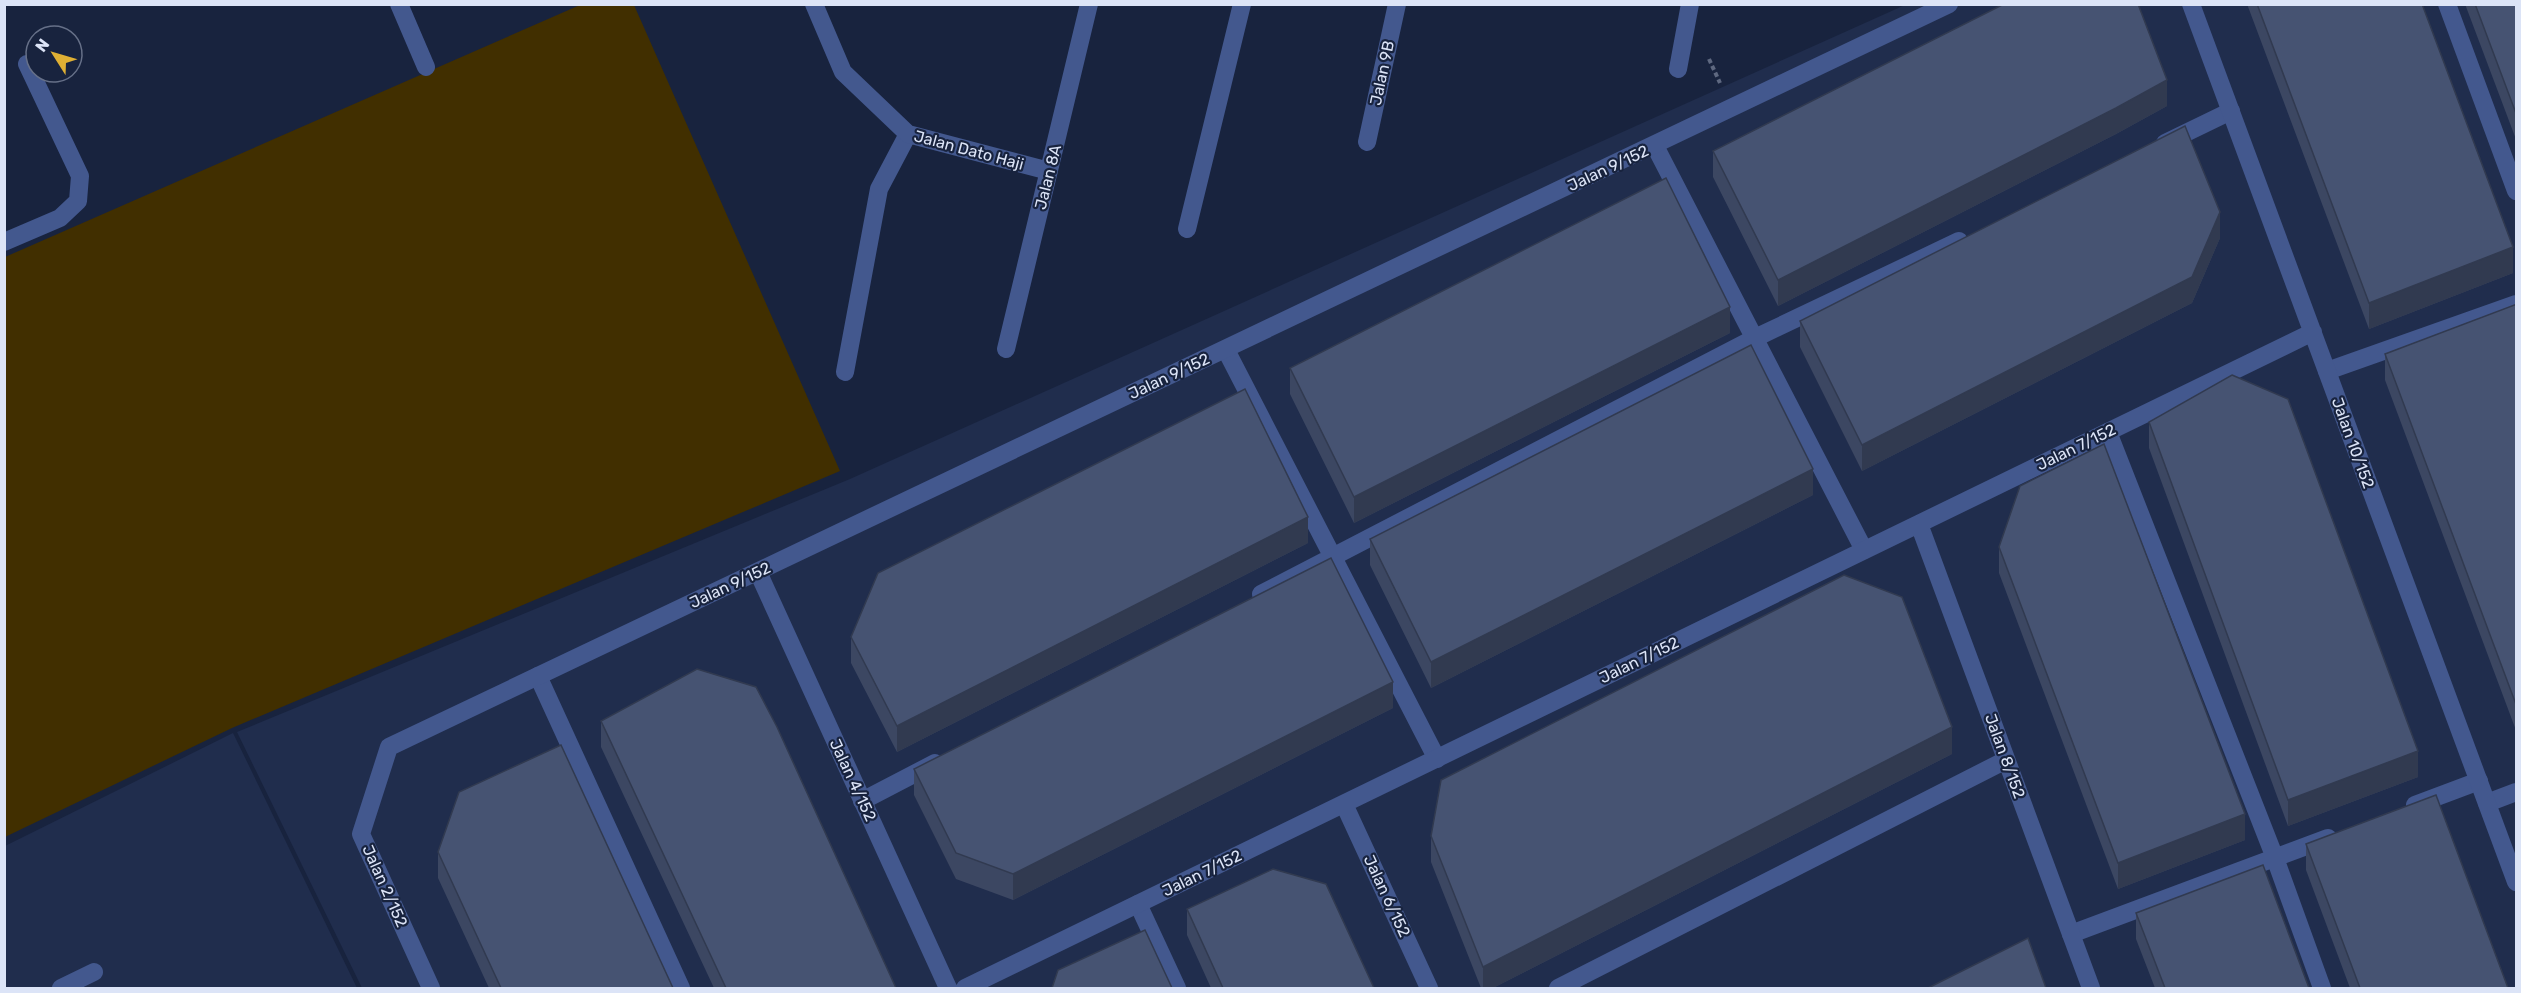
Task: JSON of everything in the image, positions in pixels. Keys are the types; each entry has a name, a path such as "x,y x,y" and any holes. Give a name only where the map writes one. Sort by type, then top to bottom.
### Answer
{"street":[{"path":"399,4 426,68"},
{"name":"Jalan Dato Haji","path":"814,4 843,72 908,134 1049,171"},
{"name":"Jalan 8A","path":"1006,349 1089,4"},
{"path":"1187,229 1242,4"},
{"name":"Jalan 9B","path":"1367,141 1397,4"},
{"path":"1678,69 1690,4"},
{"name":"Jalan 9/152","path":"389,747 1949,4"},
{"name":"Jalan 10/152","path":"2191,4 2517,882"},
{"path":"2448,4 2517,191"},
{"path":"4,242 60,218 78,201 80,176 36,84"},
{"path":"2144,153 2231,111"},
{"path":"845,372 879,189 908,134"},
{"path":"1655,146 1864,550"},
{"path":"1249,600 1755,338 1971,235"},
{"path":"2327,371 2517,304"},
{"name":"Jalan 7/152","path":"965,988 2313,332"},
{"path":"1226,350 1437,759"},
{"path":"2108,432 2275,858 2322,988"},
{"name":"Jalan 8/152","path":"1919,524 2091,988"},
{"name":"Jalan 4/152","path":"758,572 948,988"},
{"path":"538,676 681,988"},
{"name":"Jalan 2/152","path":"389,747 362,834 431,988"},
{"path":"862,801 946,757"},
{"path":"1558,988 2006,760"},
{"path":"2404,810 2479,781"},
{"path":"2487,803 2517,792"},
{"name":"Jalan 6/152","path":"1344,804 1429,988"},
{"path":"2071,933 2339,834"},
{"path":"1138,904 1177,988"},
{"path":"61,988 94,972"}],"path":[{"path":"1684,33 1698,41 1710,60 1731,108"}],"shaded area":[{"path":"580,5 634,5 840,471 232,728 5,837 5,257"},
{"path":"1905,5 2516,5 2516,988 362,988 237,732 850,479"},
{"path":"233,733 357,988 5,988 5,846"}],"building":[{"path":"2004,4 2138,4 2167,80 1778,280 1713,151"},
{"path":"2257,4 2422,4 2513,247 2369,303"},
{"path":"2475,4 2517,4 2517,116"},
{"path":"2185,126 2220,212 2192,277 1862,445 1800,321"},
{"path":"1666,178 1730,307 1354,497 1290,368"},
{"path":"2517,304 2517,707 2385,354"},
{"path":"1751,345 1813,469 1431,662 1370,539"},
{"path":"2232,375 2288,399 2418,751 2288,800 2149,422"},
{"path":"1245,389 1308,517 897,726 851,637 878,573"},
{"path":"2104,444 2245,814 2118,863 1999,547 2020,486"},
{"path":"1331,558 1393,682 1013,874 956,853 914,769"},
{"path":"1844,575 1902,597 1952,727 1483,967 1431,836 1441,780"},
{"path":"697,669 756,687 777,727 896,988 726,988 601,721"},
{"path":"561,745 673,988 501,988 438,852 459,792"},
{"path":"2436,795 2508,988 2360,988 2306,844"},
{"path":"2263,865 2309,988 2165,988 2136,913"},
{"path":"1273,869 1326,884 1374,988 1223,988 1187,909"},
{"path":"1145,930 1172,988 1052,988 1058,970"},
{"path":"2028,938 2046,988 1928,988"}]}
